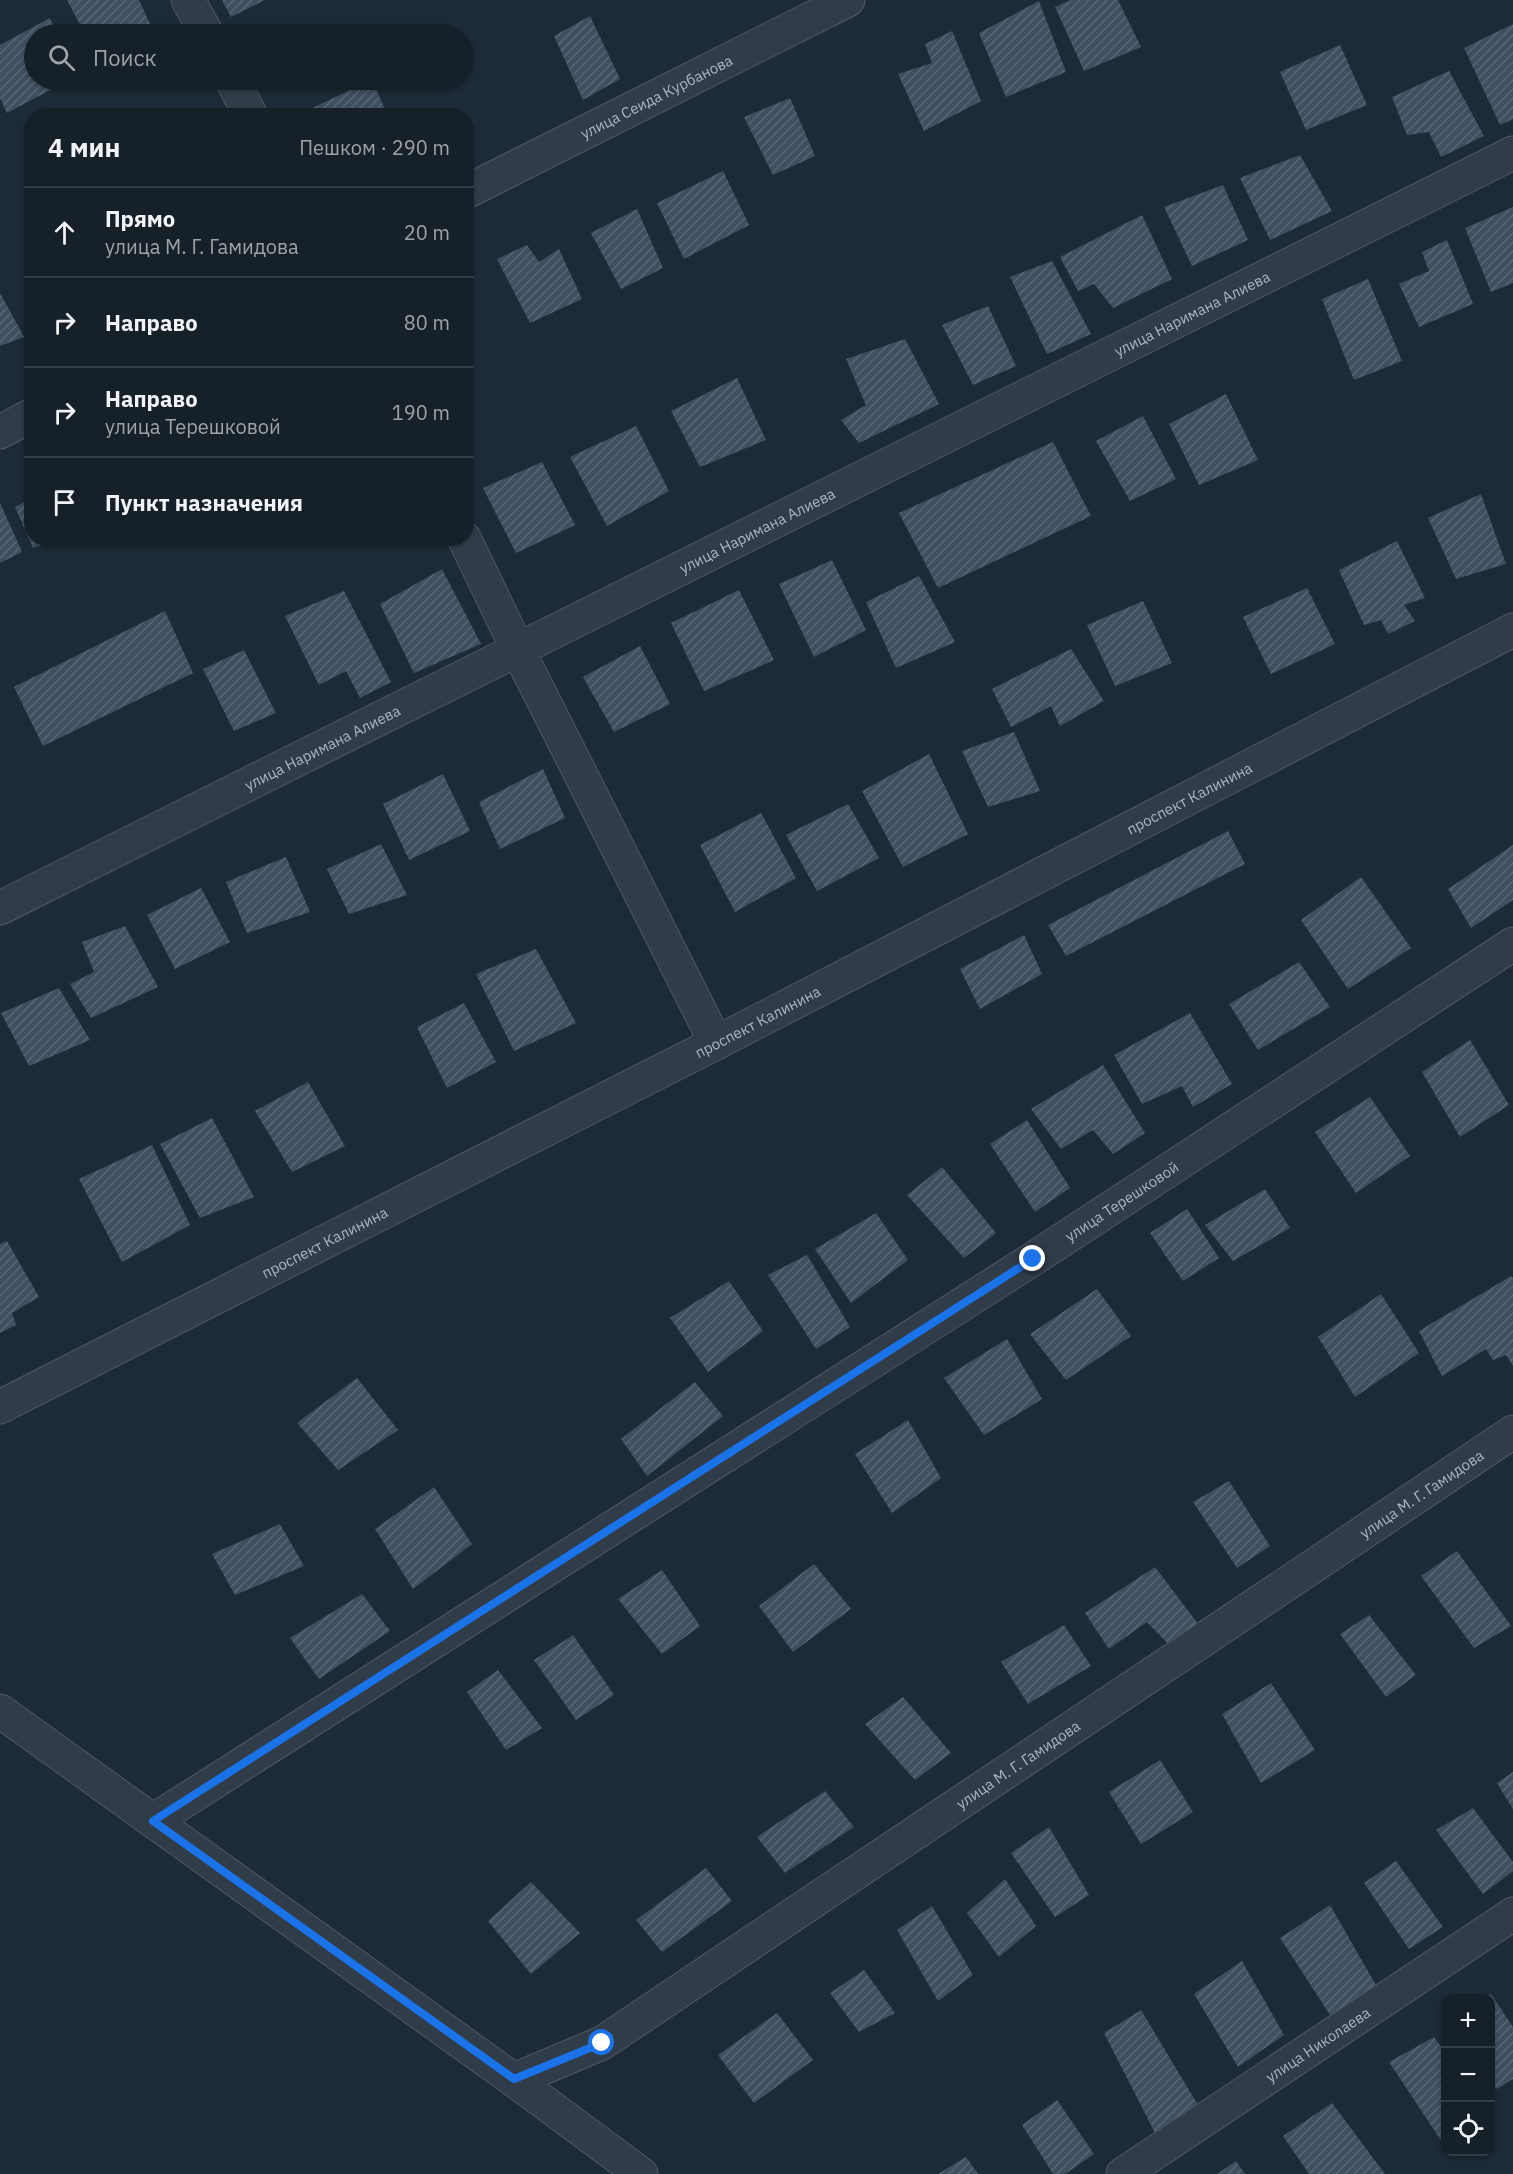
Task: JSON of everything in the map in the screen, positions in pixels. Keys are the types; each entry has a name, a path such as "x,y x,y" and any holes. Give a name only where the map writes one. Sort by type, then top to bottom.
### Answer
{"street":[{"path":"188,0 201,24"},
{"name":"улица Сеида Курбанова","path":"474,188 848,0"},
{"path":"237,90 247,108"},
{"name":"улица Наримана Алиева","path":"0,909 1513,153"},
{"path":"0,432 24,419"},
{"path":"468,546 716,1043"},
{"name":"проспект Калинина","path":"0,1407 716,1043 1513,630"},
{"name":"улица Терешковой","path":"153,1821 1023,1265 1513,945"},
{"name":"улица М. Г. Гамидова","path":"514,2079 602,2043 1513,1432"},
{"path":"0,1712 514,2079 641,2174"},
{"name":"улица Николаева","path":"1123,2174 1513,1914"}],"building":[{"path":"67,0 139,0 150,24 80,24"},
{"path":"222,0 265,0 231,17"},
{"path":"1071,0 1118,0 1141,47 1084,71 1055,7"},
{"path":"1039,1 1066,72 1006,97 979,33"},
{"path":"590,16 620,79 583,100 554,36"},
{"path":"50,18 53,24 39,24"},
{"path":"1513,24 1513,119 1500,125 1464,48"},
{"path":"952,31 981,101 924,131 898,74 932,63 925,44"},
{"path":"24,32 24,90 50,90 7,113 0,98 0,45"},
{"path":"1340,45 1367,105 1306,130 1280,72"},
{"path":"1449,71 1484,136 1441,157 1429,132 1407,135 1392,97"},
{"path":"350,90 376,90 384,108 313,108"},
{"path":"790,98 815,156 773,175 744,117"},
{"path":"1300,155 1332,211 1270,240 1240,178"},
{"path":"723,171 749,225 684,259 657,203"},
{"path":"1223,185 1248,240 1192,266 1164,207"},
{"path":"1513,207 1513,283 1491,292 1465,228"},
{"path":"637,209 663,268 621,289 591,233"},
{"path":"1142,215 1172,279 1113,308 1094,284 1078,291 1060,257"},
{"path":"1447,240 1473,304 1419,327 1399,284 1429,271 1422,252"},
{"path":"527,245 539,262 559,249 582,299 530,323 497,259"},
{"path":"1052,261 1091,334 1047,354 1010,277"},
{"path":"1368,279 1402,361 1354,380 1322,299"},
{"path":"0,293 24,337 0,346"},
{"path":"988,306 1016,366 973,385 942,325"},
{"path":"905,339 939,404 859,443 841,420 866,405 846,359"},
{"path":"737,378 766,440 700,467 671,411"},
{"path":"1226,394 1258,460 1199,485 1169,424"},
{"path":"1143,416 1176,479 1130,501 1096,441"},
{"path":"636,426 669,491 607,526 570,457"},
{"path":"1053,442 1091,516 938,588 899,513"},
{"path":"542,462 575,525 516,553 483,488"},
{"path":"1481,494 1506,564 1456,579 1428,518"},
{"path":"24,502 24,528 15,507"},
{"path":"0,503 22,552 0,563"},
{"path":"1397,541 1425,598 1404,605 1415,621 1388,634 1381,620 1364,625 1339,570"},
{"path":"832,560 866,630 814,657 779,584"},
{"path":"442,569 481,644 414,673 380,604"},
{"path":"919,576 955,642 896,668 866,602"},
{"path":"1307,588 1335,644 1271,674 1243,617"},
{"path":"739,590 774,660 704,691 671,623"},
{"path":"344,591 391,682 360,698 346,671 319,685 285,616"},
{"path":"1143,601 1172,663 1115,686 1087,625"},
{"path":"165,611 193,673 43,746 14,687"},
{"path":"640,646 670,704 614,732 583,677"},
{"path":"1071,649 1104,701 1060,726 1051,706 1011,727 992,689"},
{"path":"244,650 276,713 234,731 203,669"},
{"path":"1014,732 1040,791 988,807 962,751"},
{"path":"929,754 968,834 903,867 862,791"},
{"path":"543,769 565,818 500,849 479,802"},
{"path":"443,774 470,831 409,860 383,804"},
{"path":"848,804 879,858 817,891 786,835"},
{"path":"761,813 796,878 735,912 700,845"},
{"path":"1228,831 1245,864 1066,956 1048,925"},
{"path":"381,844 407,895 349,914 327,869"},
{"path":"1513,845 1513,900 1471,928 1448,889"},
{"path":"286,857 310,912 247,933 226,882"},
{"path":"1361,877 1411,948 1348,989 1301,920"},
{"path":"201,888 230,942 175,969 147,915"},
{"path":"125,926 158,987 91,1018 70,984 94,972 82,942"},
{"path":"1024,935 1042,974 980,1009 960,969"},
{"path":"536,949 576,1023 514,1051 476,974"},
{"path":"1299,962 1330,1007 1258,1050 1229,1004"},
{"path":"59,988 90,1040 29,1066 1,1013"},
{"path":"464,1003 496,1062 447,1088 417,1027"},
{"path":"1190,1013 1232,1084 1193,1107 1182,1086 1142,1104 1114,1055"},
{"path":"1470,1040 1509,1105 1460,1137 1422,1072"},
{"path":"1103,1065 1145,1133 1113,1154 1093,1130 1061,1149 1031,1109"},
{"path":"308,1082 345,1146 292,1172 255,1111"},
{"path":"1370,1097 1410,1156 1356,1193 1315,1132"},
{"path":"212,1118 254,1197 200,1218 160,1144"},
{"path":"1027,1120 1070,1188 1035,1212 990,1144"},
{"path":"152,1145 190,1225 122,1262 79,1179"},
{"path":"942,1167 996,1233 964,1258 907,1195"},
{"path":"1265,1189 1290,1228 1233,1261 1205,1225"},
{"path":"1187,1209 1219,1258 1183,1281 1150,1233"},
{"path":"876,1213 908,1260 851,1303 815,1249"},
{"path":"7,1241 39,1297 12,1313 16,1325 0,1333 0,1244"},
{"path":"807,1255 850,1327 816,1349 768,1275"},
{"path":"1511,1276 1513,1278 1513,1366 1506,1355 1493,1360 1486,1349 1442,1376 1419,1331"},
{"path":"729,1281 763,1331 708,1372 670,1318"},
{"path":"1097,1289 1131,1336 1066,1380 1030,1334"},
{"path":"1381,1294 1419,1353 1355,1397 1318,1337"},
{"path":"1007,1339 1042,1399 984,1435 944,1378"},
{"path":"357,1378 398,1430 338,1470 297,1423"},
{"path":"695,1382 723,1416 647,1476 621,1439"},
{"path":"908,1420 941,1478 892,1513 855,1454"},
{"path":"1229,1481 1270,1546 1237,1568 1193,1502"},
{"path":"434,1487 472,1544 413,1589 375,1529"},
{"path":"280,1524 304,1566 235,1595 212,1554"},
{"path":"1457,1551 1511,1626 1474,1648 1421,1576"},
{"path":"814,1564 851,1609 793,1652 759,1606"},
{"path":"1155,1567 1199,1625 1168,1644 1147,1622 1109,1649 1085,1613"},
{"path":"662,1570 700,1626 662,1654 618,1599"},
{"path":"362,1594 390,1631 319,1679 290,1638"},
{"path":"1369,1615 1416,1675 1386,1697 1340,1634"},
{"path":"1064,1625 1091,1666 1028,1704 1001,1662"},
{"path":"573,1635 614,1695 576,1720 534,1660"},
{"path":"498,1670 542,1728 506,1750 467,1692"},
{"path":"1271,1683 1315,1750 1261,1783 1222,1714"},
{"path":"903,1697 951,1753 915,1780 865,1724"},
{"path":"1160,1760 1193,1812 1141,1844 1109,1792"},
{"path":"1513,1772 1513,1809 1497,1783"},
{"path":"825,1791 854,1827 785,1873 757,1837"},
{"path":"1473,1808 1513,1862 1513,1871 1483,1894 1436,1830"},
{"path":"1049,1827 1089,1895 1055,1917 1011,1853"},
{"path":"1396,1861 1443,1927 1409,1949 1364,1883"},
{"path":"706,1868 732,1901 662,1952 636,1920"},
{"path":"1005,1879 1036,1926 999,1957 967,1913"},
{"path":"531,1882 580,1933 531,1974 488,1921"},
{"path":"1330,1905 1377,1987 1332,2018 1280,1938"},
{"path":"932,1906 973,1975 938,2001 897,1930"},
{"path":"1242,1961 1284,2035 1238,2067 1194,1994"},
{"path":"864,1970 895,2013 859,2032 830,1993"},
{"path":"1495,2000 1513,2027 1513,2079 1497,2089 1495,2086"},
{"path":"1141,2010 1198,2105 1155,2133 1104,2033"},
{"path":"777,2013 813,2060 754,2103 718,2055"},
{"path":"1434,2037 1441,2047 1441,2140 1389,2062"},
{"path":"1057,2100 1094,2154 1065,2174 1053,2174 1022,2125"},
{"path":"1332,2103 1385,2174 1309,2174 1283,2136"},
{"path":"966,2157 978,2174 938,2174"},
{"path":"1236,2161 1245,2174 1217,2174"}],"route":[{"path":"602,2043 514,2079 153,1821 1033,1259"}]}
